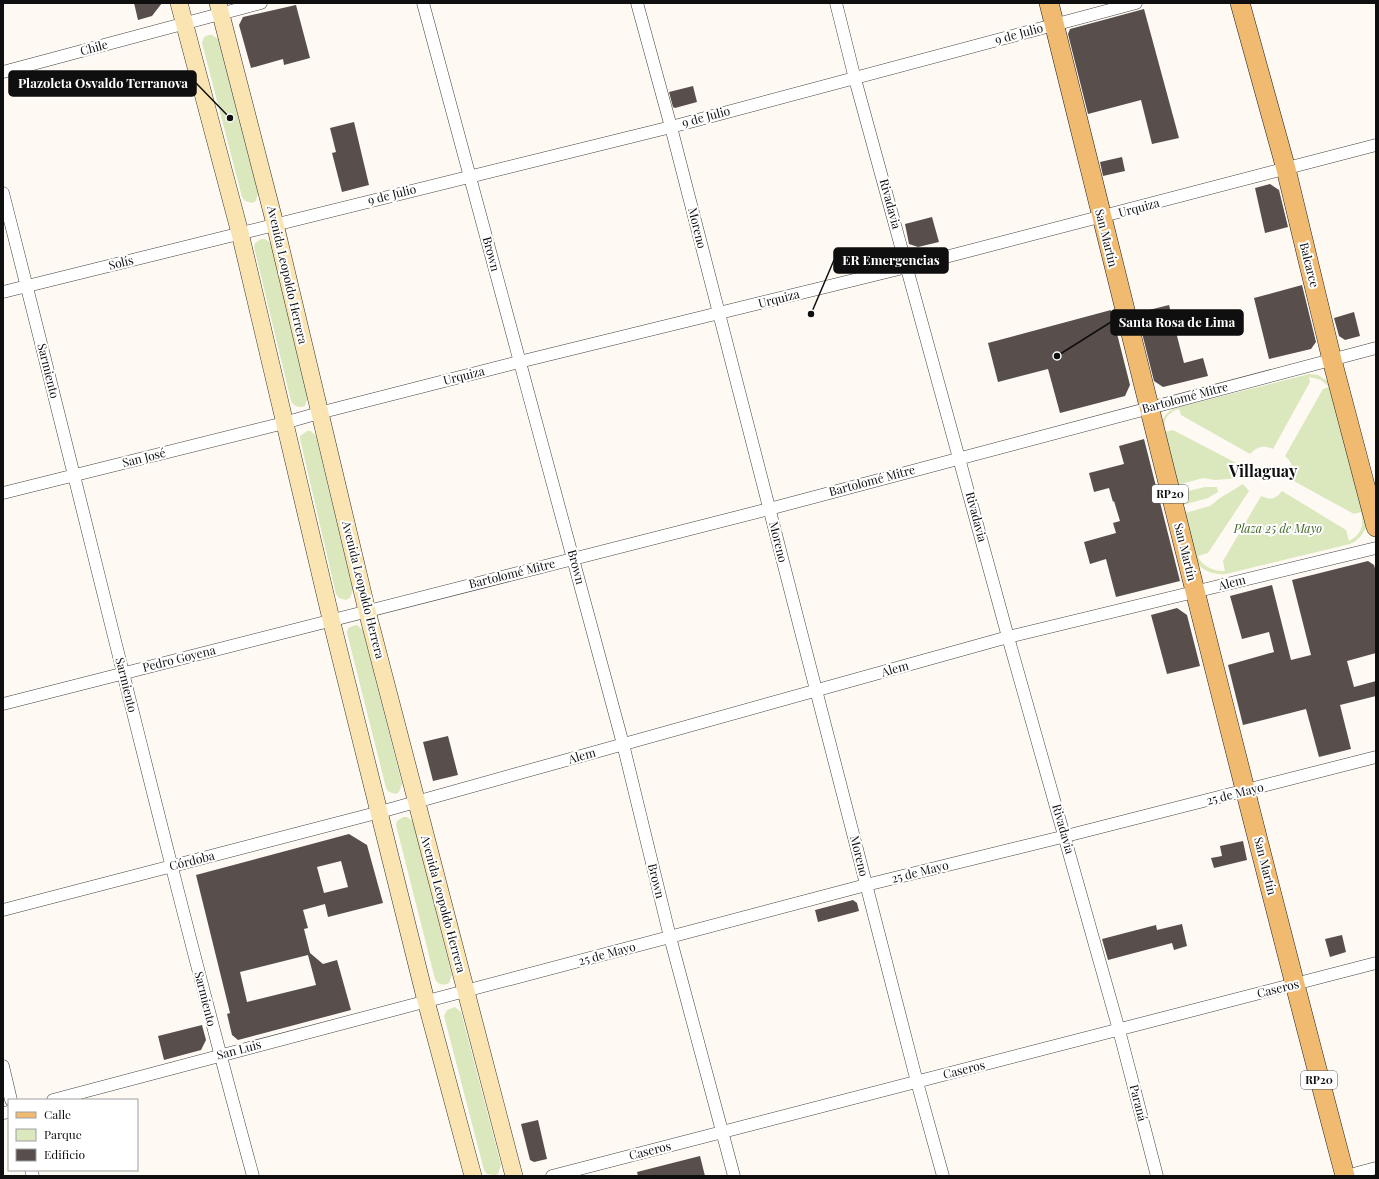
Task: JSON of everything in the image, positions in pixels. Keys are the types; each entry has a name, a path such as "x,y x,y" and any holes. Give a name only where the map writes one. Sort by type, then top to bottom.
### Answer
{"main road":[{"name":"San Martín","path":"1049,3 1101,218 1294,984"},
{"name":"Balcarce","path":"1240,3 1286,169 1332,360 1376,527"},
{"name":"RP20","path":"1294,984 1345,1176"}],"street":[{"path":"179,3 240,233 284,423 426,1001 473,1176"},
{"name":"Chile","path":"3,72 184,24 220,8 261,3"},
{"name":"Brown","path":"423,3 519,362 574,558 623,744 670,937 734,1176"},
{"name":"Moreno","path":"637,3 671,127 917,1082 943,1176"},
{"name":"Rivadavia","path":"836,3 855,79 1008,637 1066,836 1119,1030"},
{"name":"9 de Julio","path":"240,233 671,127 1136,3"},
{"name":"Avenida Leopoldo Herrera","path":"220,8 275,224 367,611 514,1176"},
{"name":"Urquiza","path":"284,423 519,362 719,314 1101,218 1376,145"},
{"name":"Sarmiento","path":"3,193 171,866 253,1176"},
{"name":"Solís","path":"3,292 240,233"},
{"name":"Bartolomé Mitre","path":"332,620 769,509 1376,348"},
{"name":"San José","path":"3,493 284,423"},
{"name":"Alem","path":"380,812 1008,637 1376,548"},
{"name":"Pedro Goyena","path":"3,704 332,620"},
{"name":"25 de Mayo","path":"426,1001 466,992 866,885 1246,791 1376,757"},
{"name":"Córdoba","path":"3,910 380,812"},
{"name":"Caseros","path":"552,1176 1376,963"},
{"name":"San Luis","path":"57,1099 426,1001"},
{"name":"Paraná","path":"1119,1030 1157,1176"},
{"path":"3,1066 11,1099"},
{"path":"1345,1176 1376,1168"}],"green space":[{"path":"212,35 218,39 258,193 256,201 252,203 245,201 242,197 202,43 204,37"},
{"path":"261,239 265,239 271,243 308,397 305,406 303,407 295,406 291,401 254,247 255,243"},
{"name":"Plaza 25 de Mayo","path":"1309,374 1318,375 1329,382 1367,526 1362,534 1358,539 1350,544 1226,574 1214,573 1203,568 1196,562 1162,424 1168,413 1179,407","holes":["1309,377 1321,380 1329,387 1323,389 1285,456 1290,461 1292,466 1290,479 1354,514 1361,512 1361,529 1357,535 1349,541 1346,530 1282,491 1275,498 1261,496 1223,561 1225,571 1209,568 1202,563 1198,556 1208,553 1249,491 1243,484 1210,506 1185,513 1183,505 1208,498 1218,492 1217,487 1205,487 1180,493 1178,485 1203,478 1215,480 1241,478 1242,466 1173,430 1165,432 1165,420 1169,414 1179,409 1181,415 1250,454 1261,447 1273,449 1310,382"]},
{"path":"307,431 311,431 316,436 353,590 350,598 346,600 339,598 336,594 300,439 300,436"},
{"path":"357,625 363,630 402,784 399,792 396,794 389,792 386,788 347,633 349,628"},
{"path":"403,817 407,817 413,821 452,975 449,983 439,984 435,979 396,825 397,821"},
{"path":"455,1007 461,1012 501,1165 498,1174 495,1175 487,1174 484,1170 444,1016 447,1010"}],"building":[{"path":"134,3 162,3 152,16 138,20"},
{"path":"296,5 310,58 284,65 283,59 251,68 239,25 243,17"},
{"path":"1144,9 1179,138 1152,144 1141,100 1088,114 1068,34 1070,29"},
{"path":"693,86 697,102 675,108 673,107 669,92"},
{"path":"354,122 369,185 342,192 332,153 336,152 330,128"},
{"path":"1122,157 1125,171 1103,176 1100,162"},
{"path":"1270,184 1279,190 1288,227 1265,233 1255,188"},
{"path":"932,217 939,242 918,247 909,244 905,224"},
{"path":"1302,285 1316,342 1311,349 1269,359 1254,298"},
{"path":"1169,305 1184,363 1203,358 1208,376 1163,387 1154,381 1137,313"},
{"path":"1111,310 1130,385 1125,396 1060,413 1048,369 998,382 988,343"},
{"path":"1354,312 1360,336 1345,340 1339,336 1334,318"},
{"path":"1144,439 1180,581 1116,597 1106,559 1090,564 1084,542 1116,533 1113,523 1120,521 1109,488 1094,492 1089,473 1124,464 1119,446"},
{"path":"1368,561 1374,565 1376,572 1376,653 1347,661 1354,687 1376,681 1376,696 1340,705 1351,749 1319,757 1306,709 1243,725 1228,665 1274,652 1269,632 1242,639 1230,596 1272,585 1291,660 1311,655 1292,580"},
{"path":"1177,608 1187,615 1200,666 1167,674 1151,615"},
{"path":"448,736 458,775 433,781 423,742"},
{"path":"349,834 367,845 383,903 328,917 325,904 303,910 308,928 304,929 310,953 323,964 337,960 351,1010 238,1040 232,1035 227,1014 230,1013 196,875","holes":["341,861 348,887 324,893 317,867","308,955 316,985 247,1002 240,972"]},
{"path":"1243,841 1247,860 1214,868 1211,858 1222,856 1220,846"},
{"path":"853,900 857,903 859,911 818,922 815,910"},
{"path":"1182,924 1187,946 1174,950 1172,943 1108,960 1102,939 1156,925 1157,930"},
{"path":"1342,935 1346,952 1330,957 1325,939"},
{"path":"202,1025 206,1040 201,1050 164,1060 158,1036"},
{"path":"538,1120 547,1159 534,1162 530,1160 521,1124"},
{"path":"700,1156 705,1176 638,1176 637,1172"}],"place":[{"name":"Plazoleta Osvaldo Terranova","path":"230,118"},
{"name":"ER Emergencias","path":"811,314"},
{"name":"Santa Rosa de Lima","path":"1057,356"}],"district":[{"name":"Villaguay","path":"1263,471"}]}
